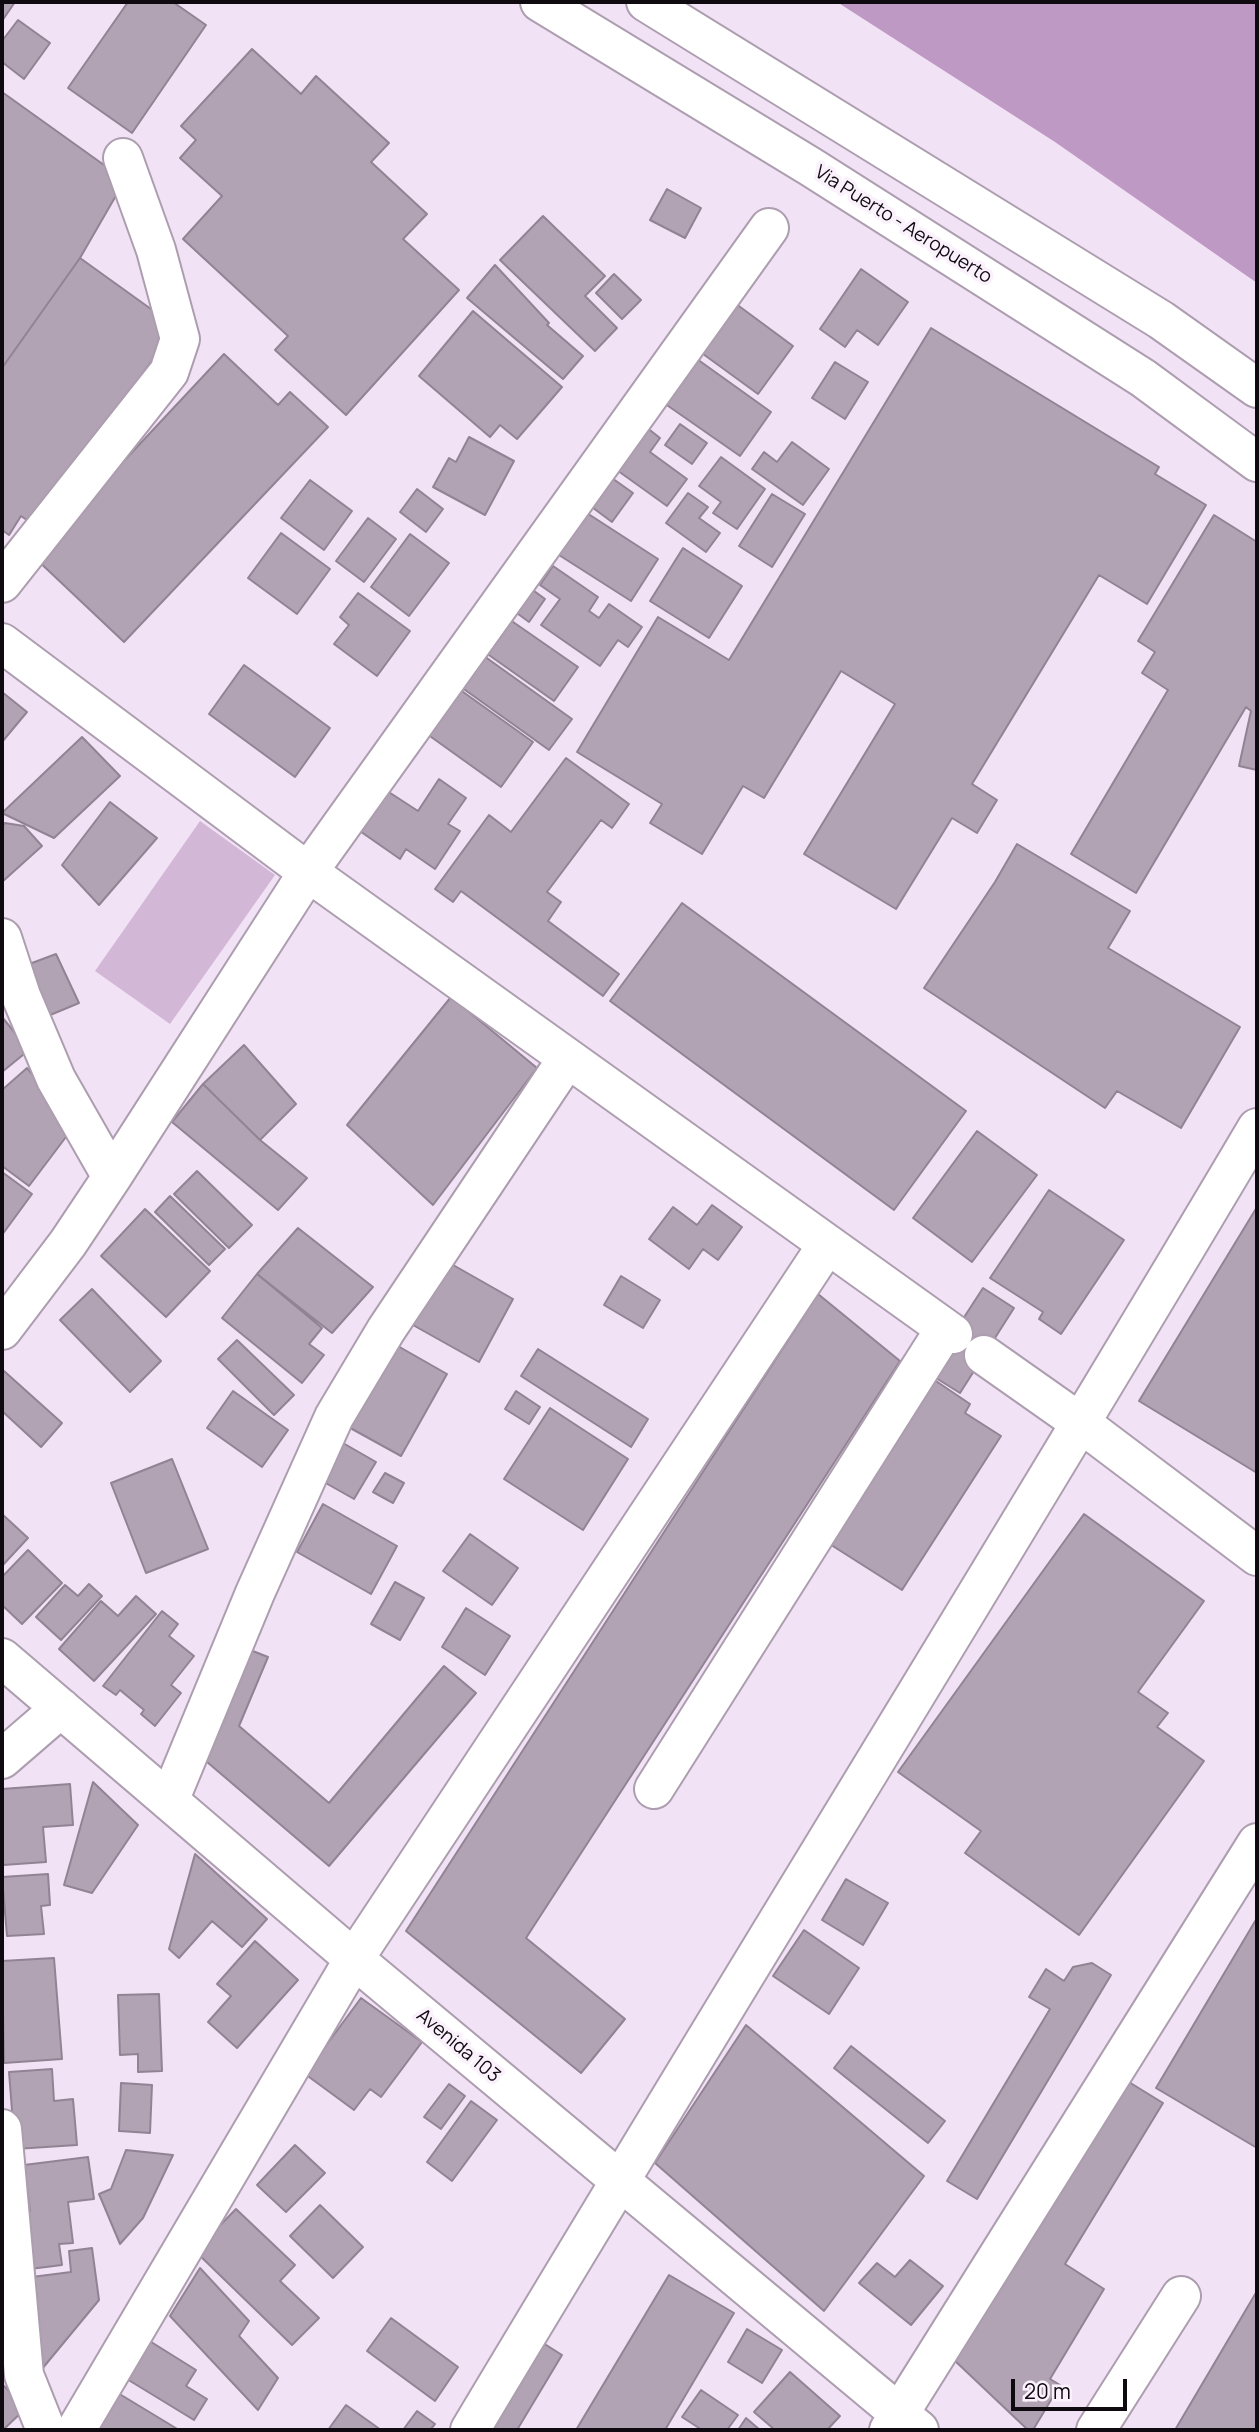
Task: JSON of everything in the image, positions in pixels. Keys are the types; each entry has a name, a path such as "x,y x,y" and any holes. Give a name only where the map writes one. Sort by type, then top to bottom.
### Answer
{"street":[{"name":"Via Puerto - Aeropuerto","path":"540,2 811,167 1143,378 1257,461"},
{"path":"646,2 1161,320 1257,388"},
{"path":"2,583 169,372 180,339 156,250 123,158"},
{"path":"2,1331 68,1243 309,872 769,228"},
{"path":"2,643 309,872 827,1245 1082,1424 1257,1556"},
{"path":"2,939 21,996 56,1079 112,1177"},
{"path":"169,1801 255,1592 334,1418 386,1329 567,1059"},
{"path":"471,2430 619,2181 1082,1424 1257,1128"},
{"path":"76,2430 354,1959 827,1245"},
{"path":"654,1789 961,1339"},
{"name":"Avenida 103","path":"2,1658 619,2181 902,2425"},
{"path":"2,1759 61,1708"},
{"path":"902,2425 1257,1843"},
{"path":"2,2129 24,2375 46,2430"},
{"path":"1096,2430 1181,2297"}],"shaded area":[{"path":"837,2 1257,2 1257,283 1055,142"},
{"path":"200,821 275,875 170,1024 95,971"}],"building":[{"path":"2,2 15,2 2,21"},
{"path":"128,2 173,2 206,25 132,133 68,88"},
{"path":"18,20 50,43 24,79 2,62 2,41"},
{"path":"252,49 301,94 316,76 389,143 371,162 427,214 403,239 459,290 346,415 275,350 288,336 183,239 222,196 180,158 196,140 181,126"},
{"path":"2,92 125,180 80,258 2,368"},
{"path":"667,189 701,208 685,238 650,220"},
{"path":"543,216 605,276 585,296 617,328 595,351 500,260"},
{"path":"80,258 176,327 34,525 21,516 9,535 2,530 2,368"},
{"path":"495,265 549,323 547,325 583,356 563,379 467,298"},
{"path":"861,269 908,302 878,345 857,330 845,347 820,329"},
{"path":"614,274 641,300 622,319 596,293"},
{"path":"724,295 793,346 758,394 688,343"},
{"path":"473,311 562,387 517,439 500,425 490,437 419,376"},
{"path":"931,328 1159,467 1155,474 1206,505 1147,604 1099,575 972,784 997,800 977,833 952,818 896,909 804,854 895,704 841,671 764,798 743,786 702,854 650,823 662,804 577,752 658,617 729,660"},
{"path":"683,349 771,412 740,456 651,394"},
{"path":"224,354 278,405 290,392 328,427 124,642 34,557"},
{"path":"835,362 868,382 845,419 812,398"},
{"path":"637,420 660,438 650,452 687,479 667,506 607,463"},
{"path":"680,424 707,443 692,464 665,445"},
{"path":"469,437 514,461 485,515 433,487 449,458 456,462"},
{"path":"792,442 829,469 803,505 752,469 764,452 777,462"},
{"path":"721,457 765,489 737,529 713,513 721,502 699,486"},
{"path":"602,471 633,493 612,522 581,499"},
{"path":"310,480 352,511 324,550 281,518"},
{"path":"417,489 443,509 426,532 400,512"},
{"path":"688,493 708,507 699,518 720,533 706,552 666,523"},
{"path":"772,494 805,514 772,567 739,546"},
{"path":"576,506 658,559 631,601 548,548"},
{"path":"1214,515 1257,542 1257,770 1239,766 1251,711 1246,707 1136,893 1071,854 1168,690 1142,673 1155,652 1138,641"},
{"path":"368,518 396,539 364,582 336,561"},
{"path":"281,533 330,569 297,614 248,578"},
{"path":"410,534 449,563 409,616 371,587"},
{"path":"683,548 742,586 709,638 650,601"},
{"path":"553,566 598,597 589,611 599,618 609,604 642,627 628,647 618,640 600,666 541,625 560,599 540,585"},
{"path":"522,582 545,599 529,622 506,605"},
{"path":"358,593 410,631 377,676 334,644 349,625 340,617"},
{"path":"503,615 578,667 554,701 479,648"},
{"path":"477,651 572,719 549,750 454,682"},
{"path":"244,665 330,728 295,777 209,714"},
{"path":"452,684 533,742 501,787 420,729"},
{"path":"2,692 27,712 2,742"},
{"path":"82,737 120,776 54,838 2,813"},
{"path":"566,758 629,804 612,828 601,820 547,892 561,902 548,921 619,974 603,996 461,891 453,902 435,889 489,815 511,832"},
{"path":"439,779 466,798 448,824 460,831 435,869 406,849 400,859 354,827 381,787 418,811"},
{"path":"110,802 157,838 99,905 62,865"},
{"path":"5,823 24,826 42,846 2,882 2,826"},
{"path":"1017,844 1130,911 1108,948 1240,1027 1181,1128 1117,1091 1105,1108 924,988 995,882"},
{"path":"682,903 966,1111 894,1210 610,1001"},
{"path":"56,954 79,1003 43,1018 16,969"},
{"path":"451,997 537,1068 433,1205 347,1125"},
{"path":"2,1017 29,1050 2,1072"},
{"path":"244,1045 296,1104 260,1140 203,1084"},
{"path":"27,1068 75,1125 29,1186 2,1166 2,1090"},
{"path":"203,1084 260,1140 307,1178 278,1210 172,1122"},
{"path":"977,1131 1037,1175 972,1262 913,1218"},
{"path":"197,1171 252,1225 229,1248 174,1194"},
{"path":"2,1172 32,1194 2,1235"},
{"path":"1049,1190 1124,1240 1061,1334 1039,1319 1043,1312 990,1278"},
{"path":"170,1196 225,1249 209,1265 155,1212"},
{"path":"712,1205 742,1227 718,1260 703,1249 689,1269 649,1239 673,1207 697,1225"},
{"path":"1257,1207 1257,1473 1139,1401"},
{"path":"145,1209 210,1271 166,1317 101,1256"},
{"path":"298,1228 373,1287 332,1333 257,1274"},
{"path":"439,1257 513,1299 479,1362 404,1320"},
{"path":"257,1274 322,1328 309,1344 324,1355 302,1383 222,1318"},
{"path":"621,1276 660,1300 643,1328 604,1305"},
{"path":"983,1288 1014,1308 960,1393 928,1373"},
{"path":"92,1289 161,1361 130,1392 60,1320"},
{"path":"818,1294 900,1361 526,1938 625,2019 581,2073 406,1931"},
{"path":"237,1340 294,1395 274,1415 218,1359"},
{"path":"389,1341 447,1374 401,1456 343,1424"},
{"path":"538,1349 648,1419 631,1447 521,1376"},
{"path":"4,1371 62,1423 41,1447 2,1411"},
{"path":"933,1379 970,1404 965,1413 1001,1436 902,1590 828,1543"},
{"path":"233,1391 288,1430 262,1467 207,1428"},
{"path":"516,1391 540,1407 529,1424 505,1409"},
{"path":"550,1408 628,1459 583,1530 504,1479"},
{"path":"336,1439 376,1462 354,1499 315,1477"},
{"path":"172,1459 208,1549 146,1573 111,1483"},
{"path":"385,1473 404,1483 393,1503 373,1492"},
{"path":"323,1504 397,1546 371,1594 297,1552"},
{"path":"2,1514 28,1538 2,1566"},
{"path":"1084,1514 1204,1601 1138,1692 1168,1713 1157,1727 1204,1761 1079,1935 965,1853 981,1831 898,1772"},
{"path":"470,1534 518,1568 492,1605 443,1571"},
{"path":"28,1550 62,1583 22,1624 2,1605 2,1577"},
{"path":"395,1582 424,1598 400,1640 371,1624"},
{"path":"89,1584 102,1596 61,1640 36,1617 65,1585 78,1596"},
{"path":"136,1596 156,1614 94,1681 59,1649 101,1601 118,1616"},
{"path":"466,1608 510,1636 485,1675 442,1647"},
{"path":"162,1611 178,1624 169,1636 194,1656 171,1685 181,1693 155,1726 141,1714 144,1710 120,1690 116,1695 103,1686"},
{"path":"235,1644 268,1657 239,1726 329,1803 444,1666 476,1693 329,1866 193,1750"},
{"path":"93,1782 138,1825 92,1893 64,1885"},
{"path":"70,1784 73,1825 43,1827 46,1862 3,1865 2,1789"},
{"path":"195,1854 267,1919 242,1947 212,1921 179,1958 169,1949"},
{"path":"48,1874 50,1905 41,1906 44,1934 7,1936 2,1877"},
{"path":"846,1879 888,1903 863,1945 822,1920"},
{"path":"1257,1918 1257,2148 1156,2088"},
{"path":"804,1930 859,1968 829,2014 773,1976"},
{"path":"255,1941 298,1980 237,2048 208,2022 231,1996 217,1984"},
{"path":"54,1958 62,2059 4,2063 2,1961"},
{"path":"1092,1963 1111,1975 977,2199 947,2181 1050,2009 1029,1997 1046,1969 1064,1981 1073,1967"},
{"path":"159,1994 162,2071 138,2072 138,2054 120,2055 118,1995"},
{"path":"361,1998 422,2042 381,2097 370,2089 354,2110 305,2074"},
{"path":"746,2025 924,2176 824,2311 655,2163"},
{"path":"851,2046 945,2121 928,2143 834,2068"},
{"path":"52,2069 54,2101 73,2099 77,2145 15,2149 9,2072"},
{"path":"1124,2079 1163,2103 1065,2264 1104,2289 1050,2379 1060,2385 1033,2430 1028,2430 953,2359"},
{"path":"121,2083 152,2085 150,2133 119,2131"},
{"path":"449,2084 465,2096 441,2129 424,2117"},
{"path":"471,2101 497,2120 452,2181 427,2162"},
{"path":"295,2145 325,2173 286,2212 257,2185"},
{"path":"126,2150 173,2155 143,2218 120,2244 99,2194 111,2189"},
{"path":"88,2157 94,2199 68,2202 73,2243 59,2244 62,2265 22,2270 14,2213 30,2211 24,2165"},
{"path":"320,2205 363,2247 333,2278 290,2236"},
{"path":"236,2209 295,2265 280,2281 319,2318 292,2345 195,2251"},
{"path":"92,2248 99,2300 37,2375 24,2278 71,2272 69,2251"},
{"path":"910,2260 943,2286 911,2325 859,2283 877,2263 895,2277"},
{"path":"200,2268 249,2321 239,2336 278,2378 258,2410 170,2316"},
{"path":"669,2275 734,2313 665,2430 576,2430"},
{"path":"1257,2291 1257,2430 1175,2430"},
{"path":"391,2318 458,2367 435,2401 367,2351"},
{"path":"747,2329 782,2350 762,2383 728,2362"},
{"path":"140,2335 196,2370 186,2386 207,2399 194,2420 117,2373"},
{"path":"543,2343 562,2355 517,2430 490,2430"},
{"path":"790,2372 840,2416 827,2430 775,2430 754,2412"},
{"path":"2,2384 26,2408 3,2430 2,2430"},
{"path":"108,2387 179,2430 82,2430"},
{"path":"701,2390 738,2415 727,2430 702,2430 682,2417"},
{"path":"346,2405 381,2430 328,2430"},
{"path":"417,2411 435,2424 430,2430 403,2430"},
{"path":"746,2418 760,2430 738,2430"}]}
